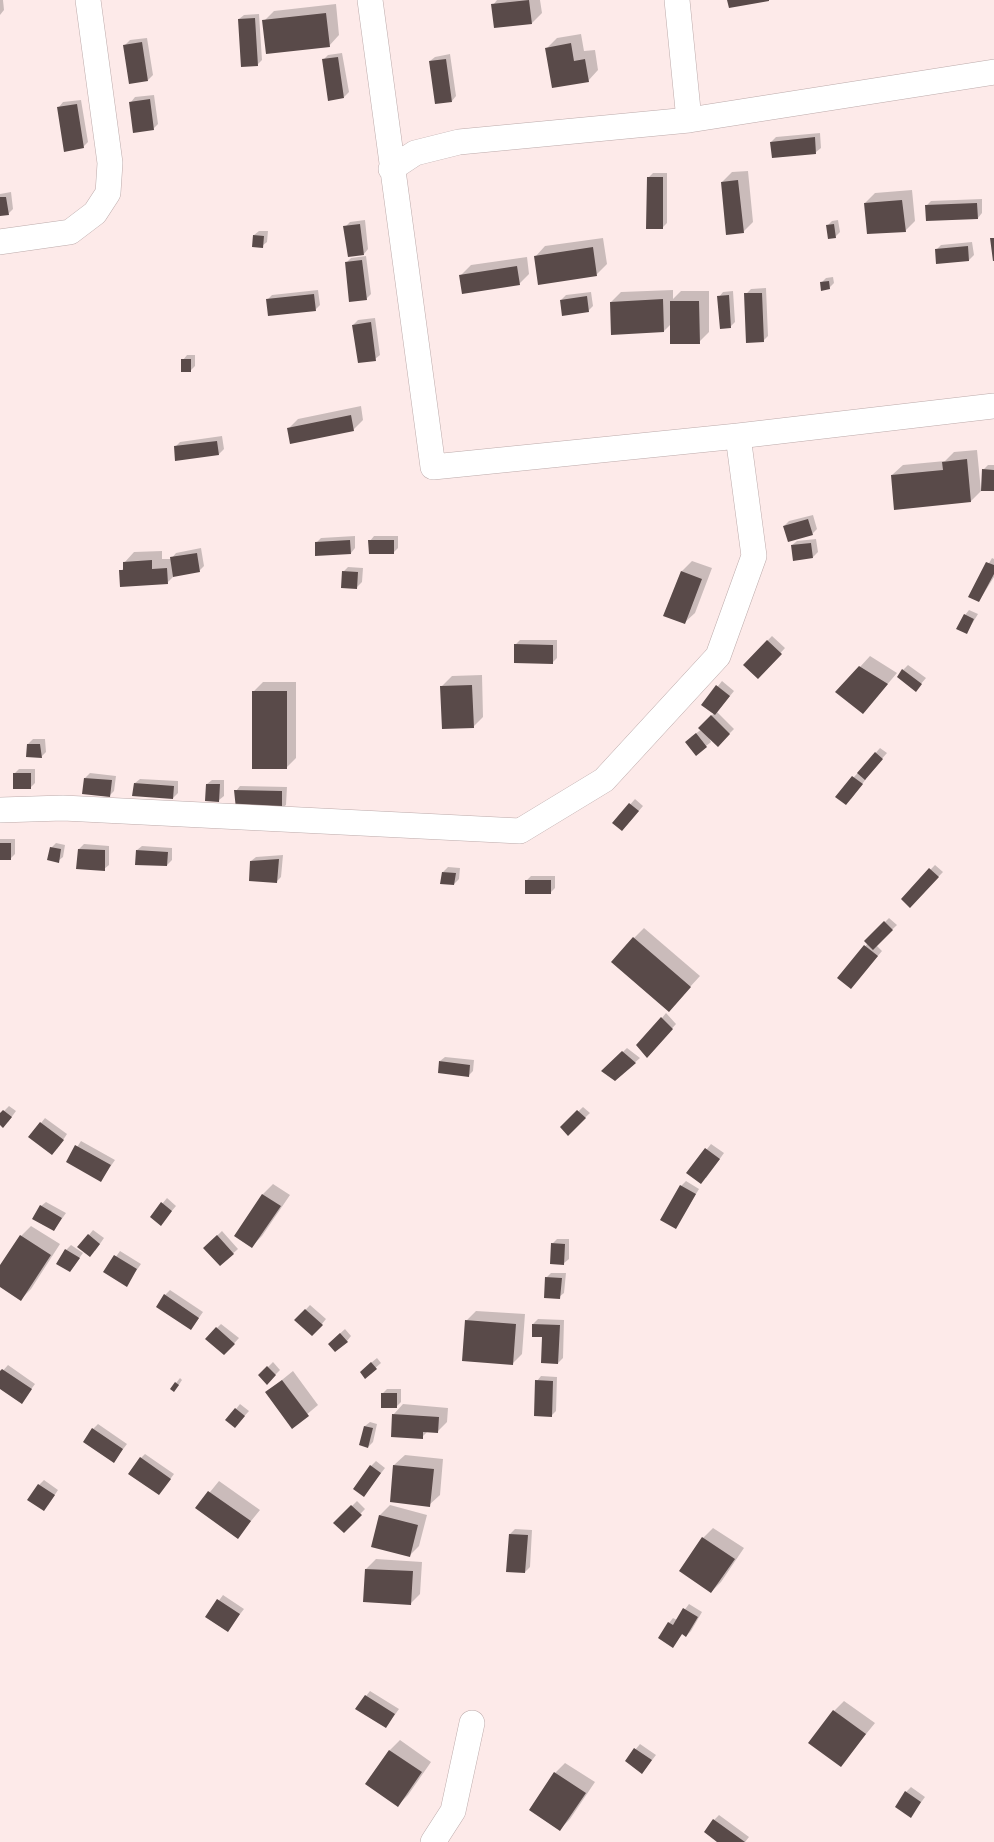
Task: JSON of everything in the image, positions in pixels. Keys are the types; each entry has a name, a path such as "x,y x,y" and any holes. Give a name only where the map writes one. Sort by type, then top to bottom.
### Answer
{"street":[{"path":"0,242 70,232 95,213 108,193 110,162 88,0"},
{"path":"370,0 391,169 433,466 738,436 994,406"},
{"path":"677,0 689,120"},
{"path":"391,169 415,153 459,142 689,120 994,72"},
{"path":"0,810 63,808 520,831 604,780 718,656 754,556 738,436"},
{"path":"432,1842 452,1811 472,1723"}],"building":[{"path":"529,0 532,24 494,28 491,4"},
{"path":"727,0 769,0 769,1 729,8"},
{"path":"326,13 330,47 266,54 262,20"},
{"path":"255,18 258,66 241,67 238,19"},
{"path":"142,42 148,81 129,84 123,45"},
{"path":"571,43 574,61 585,59 589,82 552,88 545,48"},
{"path":"338,57 344,98 328,101 322,59"},
{"path":"446,59 452,102 435,104 429,61"},
{"path":"150,99 154,130 133,133 129,102"},
{"path":"77,104 84,148 64,152 57,107"},
{"path":"815,137 816,154 772,158 770,142"},
{"path":"647,177 663,177 663,229 646,229"},
{"path":"738,180 744,233 726,235 721,182"},
{"path":"0,197 6,197 9,215 0,216"},
{"path":"902,200 906,232 867,234 864,203"},
{"path":"977,203 978,219 926,221 925,205"},
{"path":"360,224 364,255 348,257 343,226"},
{"path":"834,224 836,238 828,239 826,225"},
{"path":"253,235 264,236 263,248 252,247"},
{"path":"990,238 994,238 994,261 993,261"},
{"path":"968,246 969,261 936,264 935,249"},
{"path":"593,247 597,276 538,285 534,256"},
{"path":"362,260 367,300 349,302 345,262"},
{"path":"517,266 520,285 462,294 459,275"},
{"path":"829,281 830,289 821,291 820,282"},
{"path":"744,293 762,293 764,342 746,343"},
{"path":"314,294 316,311 268,316 266,299"},
{"path":"729,295 731,328 720,329 717,296"},
{"path":"587,296 589,312 562,316 560,300"},
{"path":"663,299 664,332 611,335 610,302"},
{"path":"670,301 699,301 700,344 670,344"},
{"path":"371,322 376,361 358,363 352,325"},
{"path":"181,359 191,359 191,372 181,372"},
{"path":"351,415 354,431 290,444 287,428"},
{"path":"217,441 219,455 175,461 174,446"},
{"path":"967,459 971,502 894,510 891,475 943,470 942,462"},
{"path":"982,469 994,470 994,491 981,491"},
{"path":"808,519 813,535 788,542 783,526"},
{"path":"350,540 351,554 315,556 315,542"},
{"path":"368,540 394,540 394,554 369,554"},
{"path":"811,543 813,558 793,561 791,545"},
{"path":"197,553 200,572 173,577 170,557"},
{"path":"152,560 152,569 167,568 168,584 120,587 119,570 123,570 123,562"},
{"path":"986,562 994,565 994,574 979,602 968,597"},
{"path":"342,571 358,572 357,589 341,588"},
{"path":"681,571 702,579 685,624 663,616"},
{"path":"964,614 974,619 967,634 956,629"},
{"path":"767,640 782,654 758,679 743,665"},
{"path":"514,644 553,645 553,664 514,663"},
{"path":"859,666 888,684 863,714 835,692"},
{"path":"902,669 922,684 916,692 897,677"},
{"path":"472,685 474,728 442,729 440,686"},
{"path":"716,685 730,696 715,715 701,705"},
{"path":"252,691 287,691 287,769 252,769"},
{"path":"711,715 730,734 718,747 698,728"},
{"path":"696,733 707,747 696,756 685,742"},
{"path":"27,744 40,744 42,758 26,757"},
{"path":"875,752 883,759 865,780 857,773"},
{"path":"13,773 31,773 31,789 13,789"},
{"path":"852,776 863,784 846,805 835,797"},
{"path":"84,778 112,780 110,797 82,794"},
{"path":"134,783 174,786 173,799 132,796"},
{"path":"206,784 220,784 219,802 205,801"},
{"path":"234,790 282,791 282,811 236,809"},
{"path":"629,803 639,811 622,831 612,823"},
{"path":"0,843 11,843 11,860 0,860"},
{"path":"50,847 61,849 59,863 47,860"},
{"path":"78,849 105,850 105,871 76,869"},
{"path":"136,850 168,852 167,866 135,865"},
{"path":"279,859 277,883 249,881 250,861"},
{"path":"929,868 939,877 910,908 901,899"},
{"path":"442,872 456,873 454,885 440,884"},
{"path":"525,880 551,880 551,894 525,894"},
{"path":"884,921 893,930 873,950 864,941"},
{"path":"633,937 691,987 669,1012 611,962"},
{"path":"864,945 878,956 851,989 837,978"},
{"path":"661,1017 673,1029 647,1058 636,1045"},
{"path":"622,1051 636,1063 615,1081 601,1071"},
{"path":"439,1061 470,1065 469,1077 438,1073"},
{"path":"3,1110 12,1117 3,1128 0,1125 0,1113"},
{"path":"577,1110 586,1118 568,1136 560,1127"},
{"path":"40,1122 64,1140 52,1155 28,1137"},
{"path":"75,1145 111,1165 101,1182 66,1162"},
{"path":"705,1148 720,1159 701,1184 686,1173"},
{"path":"680,1185 696,1194 676,1229 660,1220"},
{"path":"262,1194 281,1206 252,1248 234,1236"},
{"path":"161,1202 172,1211 161,1226 150,1217"},
{"path":"40,1205 62,1218 54,1231 32,1219"},
{"path":"88,1234 100,1244 90,1257 77,1247"},
{"path":"20,1235 51,1255 21,1301 0,1287 0,1265"},
{"path":"217,1235 234,1254 220,1266 203,1248"},
{"path":"551,1243 565,1244 564,1265 550,1264"},
{"path":"65,1249 80,1258 70,1272 56,1264"},
{"path":"114,1255 137,1269 127,1287 103,1272"},
{"path":"545,1277 562,1278 560,1299 544,1298"},
{"path":"164,1294 199,1318 191,1330 156,1307"},
{"path":"305,1309 323,1325 312,1336 294,1320"},
{"path":"465,1320 516,1324 513,1365 462,1361"},
{"path":"532,1324 560,1325 558,1364 541,1363 542,1337 532,1337"},
{"path":"216,1327 235,1344 224,1355 205,1339"},
{"path":"340,1333 348,1342 335,1352 328,1344"},
{"path":"371,1362 377,1369 365,1379 360,1372"},
{"path":"267,1366 276,1375 267,1385 258,1375"},
{"path":"2,1369 32,1389 22,1404 0,1389 0,1371"},
{"path":"282,1380 309,1416 292,1429 265,1392"},
{"path":"535,1380 553,1381 552,1417 534,1416"},
{"path":"175,1382 179,1385 174,1392 170,1389"},
{"path":"381,1393 397,1393 397,1408 381,1408"},
{"path":"235,1408 245,1416 235,1428 225,1420"},
{"path":"392,1414 439,1417 438,1433 423,1432 423,1439 391,1437"},
{"path":"364,1426 373,1428 368,1448 359,1445"},
{"path":"92,1428 123,1449 114,1463 83,1442"},
{"path":"140,1457 171,1479 159,1495 128,1474"},
{"path":"370,1465 381,1473 364,1497 353,1489"},
{"path":"393,1465 434,1469 430,1507 390,1502"},
{"path":"38,1484 55,1495 44,1511 27,1500"},
{"path":"208,1491 251,1521 238,1539 195,1508"},
{"path":"351,1505 362,1515 344,1533 333,1523"},
{"path":"379,1515 418,1525 410,1557 371,1547"},
{"path":"509,1534 528,1535 525,1573 506,1572"},
{"path":"702,1537 735,1559 711,1593 679,1571"},
{"path":"365,1569 413,1571 411,1605 363,1602"},
{"path":"217,1599 240,1614 228,1632 205,1617"},
{"path":"683,1608 698,1617 686,1637 682,1634 673,1648 658,1638 668,1622 673,1625"},
{"path":"365,1695 395,1714 386,1728 355,1709"},
{"path":"833,1710 866,1734 841,1767 808,1743"},
{"path":"634,1748 652,1760 642,1774 625,1761"},
{"path":"389,1750 422,1772 398,1807 365,1784"},
{"path":"554,1772 586,1793 560,1831 529,1810"},
{"path":"905,1791 921,1802 911,1818 895,1807"},
{"path":"713,1819 745,1842 717,1842 704,1832"}]}
